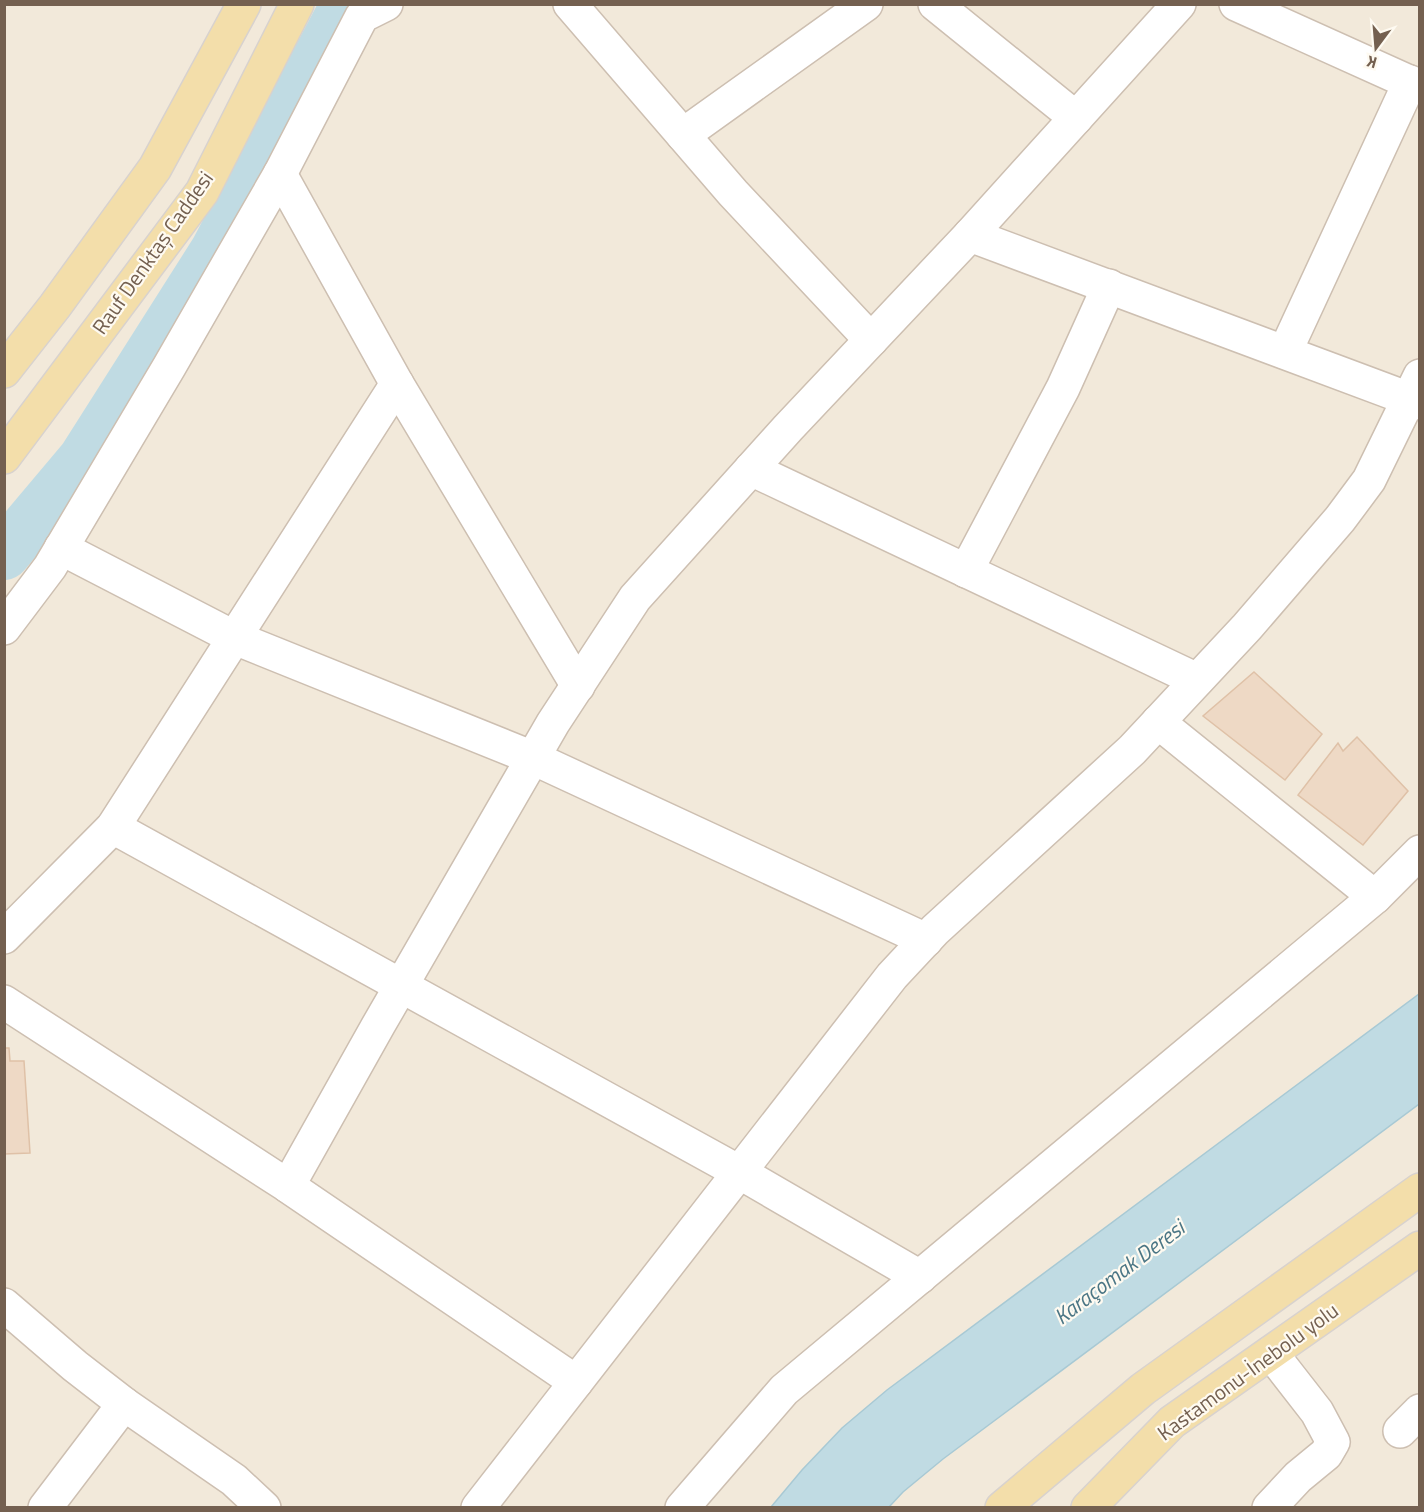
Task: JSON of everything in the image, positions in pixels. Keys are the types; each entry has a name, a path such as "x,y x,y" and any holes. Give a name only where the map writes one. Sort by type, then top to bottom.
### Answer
{"main road":[{"path":"4,371 56,306 155,168 244,4"},
{"name":"Rauf Denktaş Caddesi","path":"4,457 202,192 297,4"},
{"path":"1002,1508 1143,1389 1419,1190"},
{"name":"Kastamonu-İnebolu yolu","path":"1088,1508 1172,1422 1419,1248"}],"street":[{"path":"570,4 733,193 871,340"},
{"path":"683,135 866,4"},
{"path":"935,4 1076,118"},
{"path":"288,1186 533,758 635,598 751,469 970,235 1179,4"},
{"path":"1236,4 1414,85 1285,352"},
{"path":"4,628 50,567 169,367 280,174 362,8"},
{"path":"280,174 397,384 578,686"},
{"path":"478,1508 892,976 935,930 1132,750 1248,627 1340,519 1369,480 1416,393 1285,352 970,235"},
{"path":"966,571 1063,388 1109,286"},
{"path":"4,937 113,827 397,384"},
{"path":"751,469 1197,680"},
{"path":"61,548 235,638 533,758 926,940"},
{"path":"1158,722 1375,897"},
{"path":"113,827 740,1172 920,1277"},
{"path":"682,1508 784,1390 1375,897 1419,852"},
{"path":"4,1002 288,1186 576,1382"},
{"path":"4,1305 75,1366 124,1404 234,1480 264,1508"},
{"path":"1269,1508 1298,1477 1326,1454 1333,1442 1317,1412 1271,1353"},
{"path":"45,1508 124,1404"}],"shaded area":[{"path":"5,5 1419,5 1419,1507 5,1507"}],"water":[{"name":"Karaçomak Deresi","path":"1419,994 1419,1104 943,1459 903,1492 889,1507 771,1507 842,1428 887,1390"}],"building":[{"path":"1254,672 1322,734 1285,780 1203,716"},
{"path":"1357,737 1408,791 1363,845 1298,795 1338,743 1343,751"},
{"path":"4,1048 9,1048 10,1061 24,1061 30,1153 4,1154"}],"waterway":[{"path":"4,554 84,459 216,251 347,4"}]}
